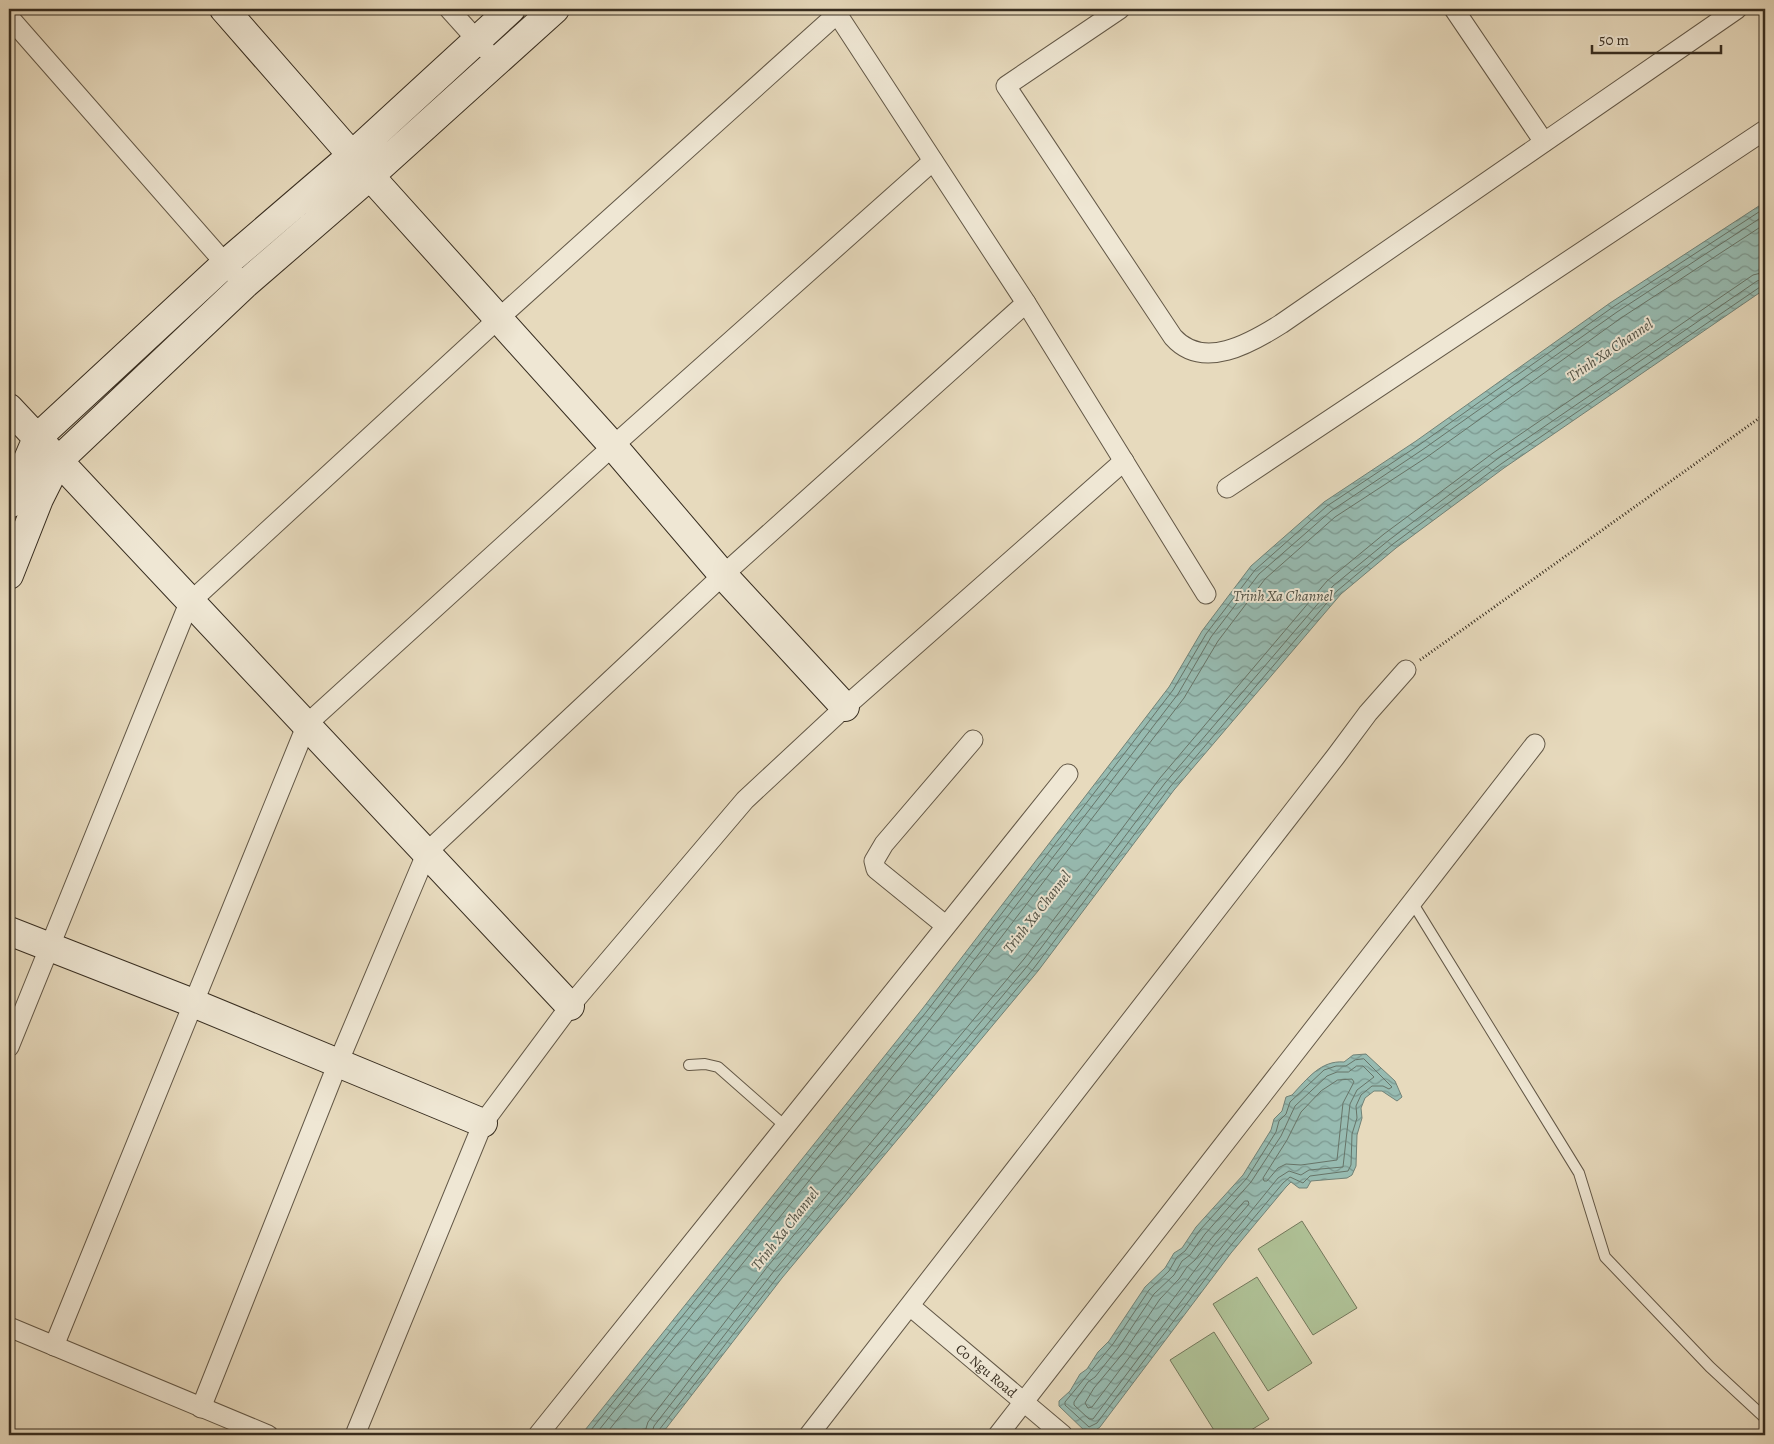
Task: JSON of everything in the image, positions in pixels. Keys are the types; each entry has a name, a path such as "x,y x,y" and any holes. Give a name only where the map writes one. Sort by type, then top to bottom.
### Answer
{"street":[{"path":"224,9 370,176 613,446 723,575 845,707"},
{"path":"449,9 496,62"},
{"path":"9,504 37,438 225,264 352,155 511,9"},
{"path":"9,575 39,499 58,461 244,285 370,176 555,9"},
{"path":"1120,9 1006,86 1173,337 1183,346 1196,352 1223,351 1254,341 1737,9"},
{"path":"1454,9 1544,142"},
{"path":"9,1047 189,603 836,11 1026,303 1206,594"},
{"path":"9,17 244,285"},
{"path":"1227,488 1765,130"},
{"path":"54,1346 307,724 613,446 933,161"},
{"path":"201,1408 338,1063 427,852 723,575 1026,303"},
{"path":"9,408 189,603 307,724 570,1006"},
{"path":"355,1435 483,1123 570,1006 744,800 845,707 1124,461"},
{"path":"809,1435 1368,713 1406,670"},
{"path":"946,925 876,869 874,861 884,844 973,740"},
{"path":"998,1435 1535,744"},
{"path":"538,1435 1068,774"},
{"path":"9,931 193,1003 483,1123"},
{"name":"Co Ngu Road","path":"910,1306 1063,1435"},
{"path":"9,1328 268,1435"}],"lane":[{"path":"1412,902 1579,1173 1594,1216 1605,1257 1704,1360 1765,1418"},
{"path":"689,1065 705,1064 718,1067 785,1126"}],"path":[{"path":"1406,670 1765,414"}],"green space":[{"path":"1302,1221 1357,1308 1313,1335 1258,1249"},
{"path":"1257,1277 1312,1363 1268,1391 1213,1304"},
{"path":"1214,1332 1269,1419 1243,1435 1217,1435 1170,1360"}],"water":[{"name":"Trinh Xa Channel","path":"1765,202 1765,289 1504,468 1396,548 1341,594 1174,790 1038,971 782,1278 661,1435 581,1435 923,1008 1169,687 1202,631 1251,566 1324,502 1416,441 1610,303"},
{"path":"1366,1054 1395,1081 1402,1097 1397,1101 1382,1091 1374,1091 1365,1098 1361,1108 1362,1118 1357,1135 1356,1166 1352,1175 1347,1178 1311,1181 1307,1188 1299,1188 1291,1182 1231,1253 1100,1427 1089,1435 1059,1406 1059,1401 1070,1391 1080,1374 1087,1369 1098,1352 1109,1341 1145,1287 1165,1268 1174,1253 1182,1248 1196,1227 1243,1175 1271,1130 1274,1119 1282,1111 1286,1097 1292,1095 1321,1067 1336,1062 1344,1062 1353,1055"}]}
